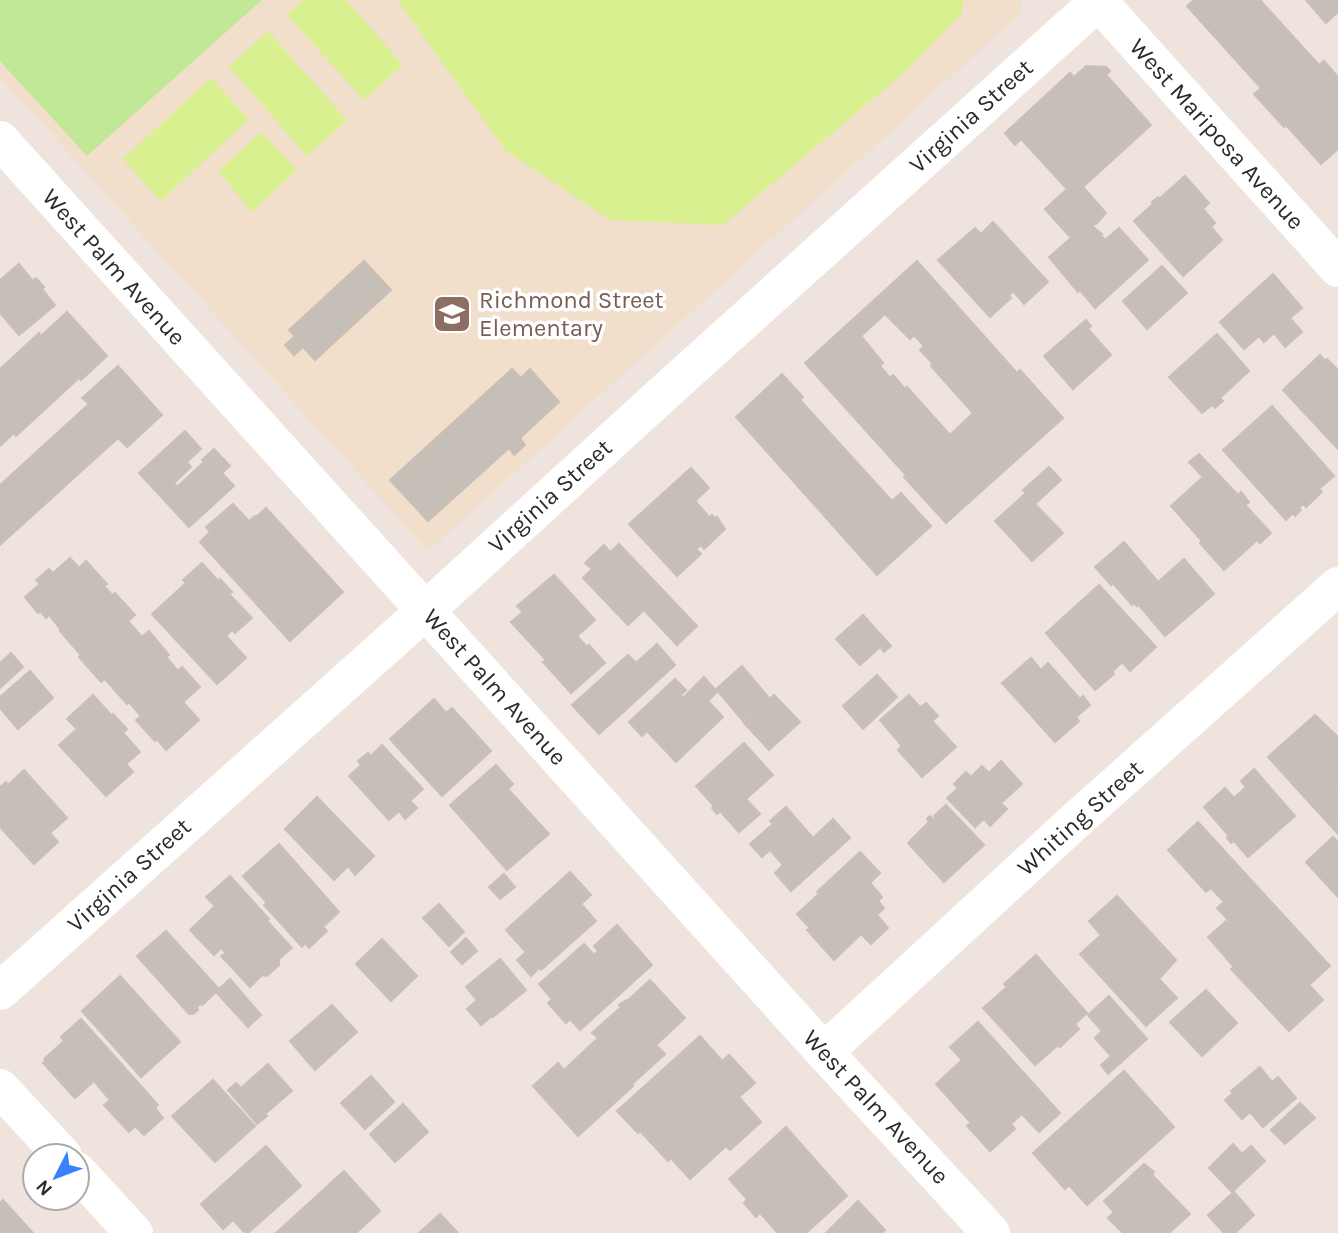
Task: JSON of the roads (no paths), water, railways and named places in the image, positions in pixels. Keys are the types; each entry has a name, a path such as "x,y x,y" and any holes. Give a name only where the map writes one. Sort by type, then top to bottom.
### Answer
{"street":[{"name":"West Mariposa Avenue","path":"1098,0 1338,268"},
{"name":"Virginia Street","path":"0,991 425,611 1098,0"},
{"name":"West Palm Avenue","path":"0,140 824,1052 991,1233"},
{"name":"Whiting Street","path":"824,1052 1074,822 1338,586"},
{"path":"0,1088 50,1142"},
{"path":"91,1186 134,1233"}],"place":[{"name":"Richmond Street Elementary","path":"452,314"}]}
